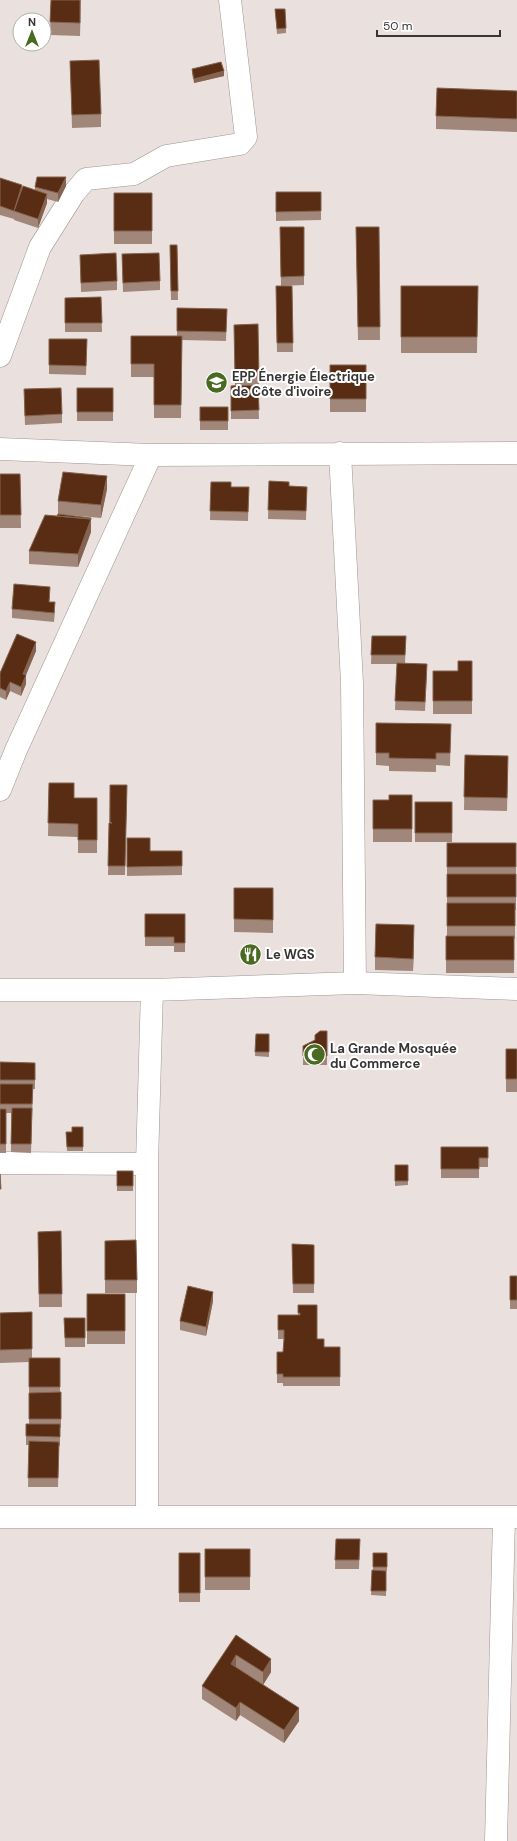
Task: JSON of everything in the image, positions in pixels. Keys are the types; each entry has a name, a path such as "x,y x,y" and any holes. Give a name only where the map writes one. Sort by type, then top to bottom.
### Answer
{"street":[{"path":"0,356 40,247 74,193 86,179 134,174 166,156 240,144 246,137 230,0"},
{"path":"0,449 152,455 517,453"},
{"path":"340,453 352,683 355,983"},
{"path":"0,790 8,747 152,455"},
{"path":"0,990 152,990 355,983 517,989"},
{"path":"147,1517 147,1164 152,990"},
{"path":"0,1163 147,1164"},
{"path":"0,1517 511,1517 496,1841"}],"building":[{"path":"51,0 80,0 80,23 52,22 52,12 50,12"},
{"path":"275,9 285,9 286,28 277,29"},
{"path":"99,60 101,114 72,115 70,61"},
{"path":"221,62 224,71 194,79 192,69"},
{"path":"437,88 517,91 517,119 436,116"},
{"path":"37,177 66,177 58,193 35,187"},
{"path":"0,178 22,185 14,211 0,206"},
{"path":"23,186 47,194 38,219 14,211"},
{"path":"276,192 321,192 321,211 276,212"},
{"path":"114,193 152,193 152,231 114,231"},
{"path":"280,227 304,227 304,276 281,277"},
{"path":"356,227 379,227 380,327 358,327"},
{"path":"170,245 177,245 178,291 171,291"},
{"path":"116,253 117,281 81,283 80,255"},
{"path":"159,253 160,281 123,283 122,254"},
{"path":"276,286 292,286 293,343 277,343"},
{"path":"401,286 478,286 477,337 401,337"},
{"path":"101,297 102,323 65,323 65,298"},
{"path":"177,308 227,309 226,332 177,331"},
{"path":"258,324 259,377 235,377 234,325"},
{"path":"131,336 182,336 181,405 154,405 154,364 131,364"},
{"path":"49,339 87,339 86,366 49,365"},
{"path":"330,365 366,365 366,399 330,399"},
{"path":"258,385 259,410 231,411 231,386"},
{"path":"61,388 62,414 25,416 24,389"},
{"path":"77,388 113,388 113,412 77,412"},
{"path":"200,407 228,407 228,421 200,421"},
{"path":"63,472 107,476 101,505 58,501"},
{"path":"0,474 20,474 21,515 0,515"},
{"path":"269,481 289,482 289,486 307,487 306,511 268,510"},
{"path":"211,482 231,482 231,487 249,487 248,512 210,511"},
{"path":"58,514 91,518 91,519 57,516"},
{"path":"45,515 91,519 78,554 29,551"},
{"path":"14,584 50,587 49,602 55,602 54,613 12,609"},
{"path":"17,634 36,642 23,674 26,675 21,687 10,682 6,691 0,688 0,673"},
{"path":"372,636 406,636 405,655 371,655"},
{"path":"458,661 472,661 472,701 433,701 433,671 458,671"},
{"path":"397,663 427,664 425,702 395,701"},
{"path":"376,723 451,724 450,753 436,753 436,759 389,758 389,753 376,753"},
{"path":"465,755 508,756 507,798 464,797"},
{"path":"49,783 74,783 74,798 97,798 97,840 78,840 78,824 48,823"},
{"path":"110,785 127,785 125,866 108,866 109,823 112,823 110,822"},
{"path":"389,795 412,795 412,829 373,829 373,800 389,800"},
{"path":"415,802 452,802 452,833 415,833"},
{"path":"127,838 150,838 150,851 182,851 182,866 127,867"},
{"path":"447,843 516,843 516,867 447,867"},
{"path":"447,874 516,874 516,897 447,897"},
{"path":"234,888 273,888 273,920 234,919"},
{"path":"447,903 515,903 515,926 447,926"},
{"path":"145,914 185,914 185,943 174,943 174,937 145,937"},
{"path":"376,924 414,925 413,959 375,957"},
{"path":"446,936 514,936 514,960 446,960"},
{"path":"320,1031 327,1031 327,1056 303,1056 303,1046 315,1040 315,1035"},
{"path":"256,1034 269,1034 269,1052 255,1052"},
{"path":"506,1049 517,1049 517,1079 506,1079"},
{"path":"0,1062 35,1063 35,1080 0,1080"},
{"path":"0,1084 33,1084 32,1104 0,1104"},
{"path":"12,1108 32,1108 31,1144 11,1144"},
{"path":"0,1109 6,1109 6,1144 0,1144"},
{"path":"72,1127 83,1127 83,1147 67,1147 66,1132 72,1132"},
{"path":"441,1147 488,1147 488,1158 479,1158 479,1169 441,1169"},
{"path":"395,1165 408,1165 408,1181 395,1181"},
{"path":"117,1171 133,1171 133,1186 117,1186"},
{"path":"61,1231 62,1294 39,1294 38,1232"},
{"path":"136,1240 137,1280 105,1280 105,1241"},
{"path":"292,1244 314,1245 314,1284 293,1284"},
{"path":"510,1276 517,1276 517,1300 510,1300"},
{"path":"188,1286 213,1292 206,1327 180,1321"},
{"path":"87,1294 125,1294 125,1331 87,1331"},
{"path":"298,1305 317,1305 317,1339 324,1339 324,1347 340,1347 340,1377 283,1377 283,1374 277,1374 277,1352 283,1352 284,1339 284,1330 278,1330 278,1315 300,1315 300,1313 298,1313"},
{"path":"32,1312 32,1349 0,1350 0,1313"},
{"path":"64,1318 85,1318 85,1338 65,1338"},
{"path":"29,1358 60,1358 60,1387 29,1387"},
{"path":"61,1392 61,1419 29,1419 29,1393"},
{"path":"26,1424 60,1424 60,1437 26,1436"},
{"path":"29,1441 59,1442 58,1478 28,1478"},
{"path":"336,1539 360,1539 359,1560 335,1560"},
{"path":"205,1549 250,1549 250,1577 205,1577"},
{"path":"179,1553 200,1553 200,1593 179,1593"},
{"path":"373,1553 387,1553 387,1567 373,1567"},
{"path":"372,1570 386,1571 386,1591 371,1591"},
{"path":"236,1635 271,1659 263,1672 236,1655 231,1664 299,1708 284,1730 240,1702 236,1708 202,1686"}],"place":[{"name":"EPP Énergie Électrique de Côte d'ivoire","path":"217,383"},
{"name":"Le WGS","path":"251,954"},
{"name":"La Grande Mosquée du Commerce","path":"314,1055"}]}
